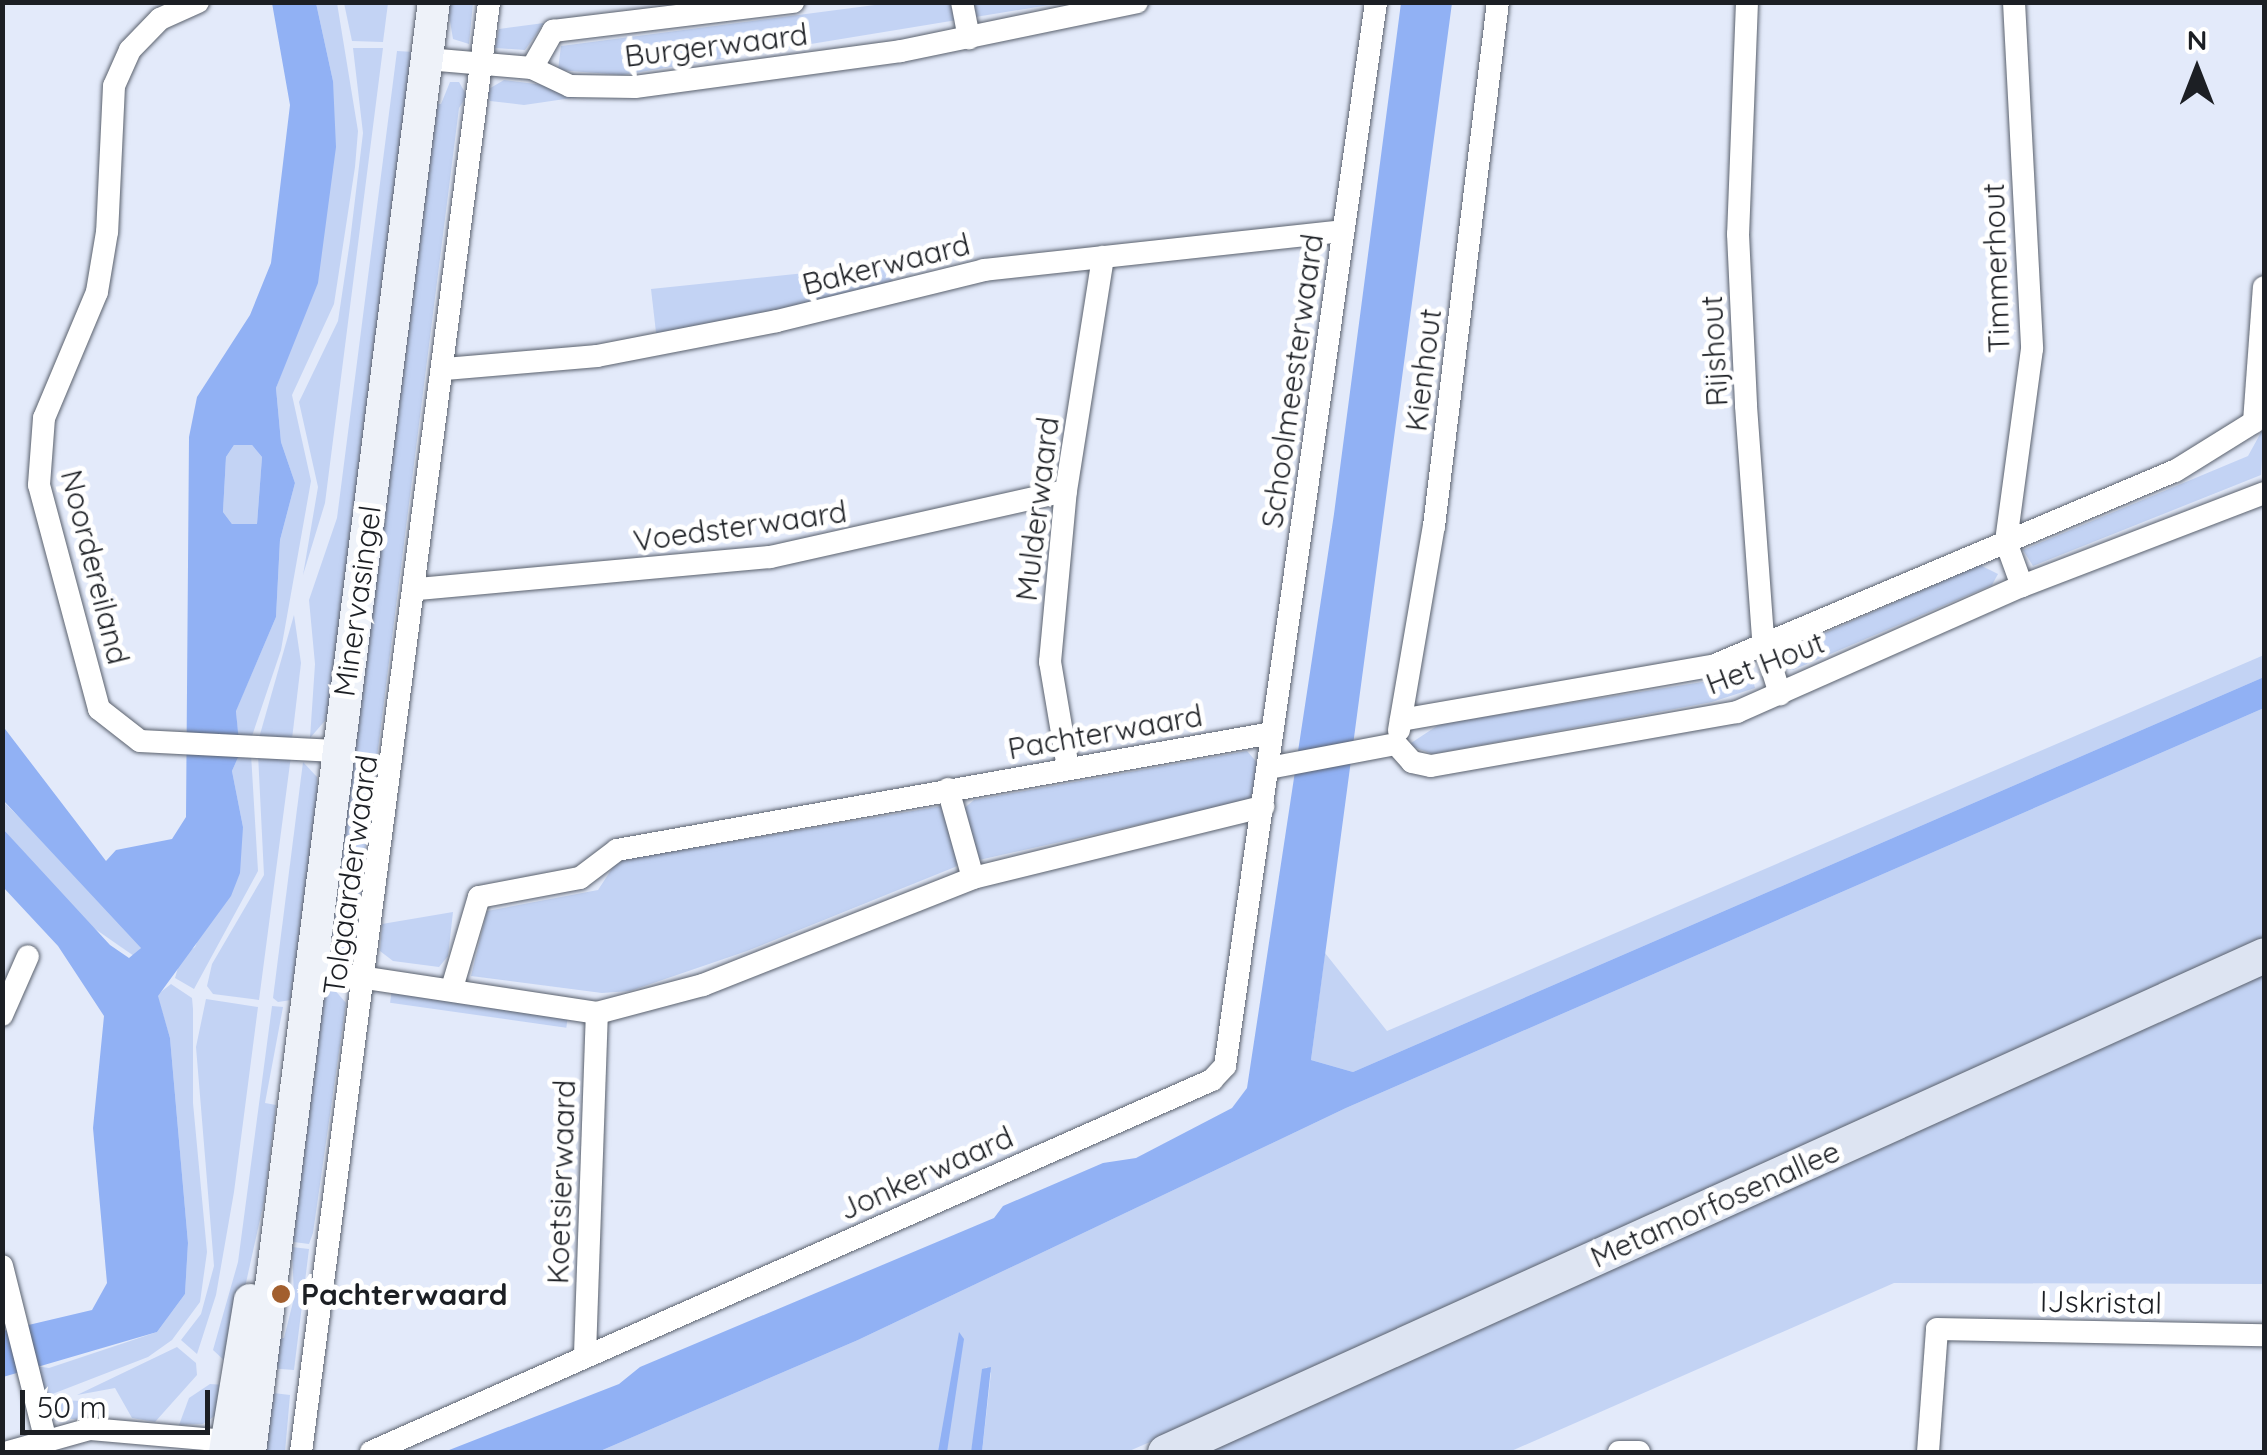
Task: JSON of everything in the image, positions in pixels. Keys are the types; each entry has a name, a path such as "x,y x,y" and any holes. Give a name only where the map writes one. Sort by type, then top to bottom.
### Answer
{"main road":[{"name":"Metamorfosenallee","path":"1165,1452 2264,955"}],"street":[{"name":"Noordereiland","path":"198,2 160,19 130,50 114,86 107,232 97,292 44,418 38,452 39,485 99,709 140,742 336,751"},
{"name":"Minervasingel","path":"238,1447 278,1200 434,2"},
{"name":"Tolgaarderwaard","path":"301,1452 418,588 490,2"},
{"name":"Burgerwaard","path":"532,68 553,32 793,2"},
{"path":"962,2 969,38"},
{"name":"Burgerwaard","path":"427,60 532,68 570,86 635,88 969,38 1137,2"},
{"name":"Schoolmeesterwaard","path":"1279,766 1272,734 1376,2"},
{"name":"Kienhout","path":"1398,732 1434,526 1498,2"},
{"name":"Rijshout","path":"1747,2 1738,234 1764,640 1780,694"},
{"name":"Timmerhout","path":"2014,2 2032,350 2006,542 2022,586"},
{"name":"Bakerwaard","path":"445,368 597,356 776,322 984,270 1342,231"},
{"name":"Mulderwaard","path":"1068,768 1050,662 1066,491 1103,257"},
{"name":"Het Hout","path":"1279,766 1359,750 1398,732 1715,666 1764,640 2006,542 2225,444 2254,422 2262,396 2264,287"},
{"name":"Voedsterwaard","path":"418,588 770,557 1066,491"},
{"name":"Het Hout","path":"1398,732 1412,762 1432,766 1737,712 2022,586 2264,492"},
{"name":"Pachterwaard","path":"452,988 469,914 479,897 496,889 580,878 633,846 1272,734"},
{"name":"Jonkerwaard","path":"371,1452 1212,1080 1230,1050 1263,807 1279,766"},
{"path":"948,789 973,878"},
{"path":"306,969 452,988 597,1013 703,985 973,878 1263,807"},
{"path":"2,1015 28,956"},
{"name":"Koetsierwaard","path":"586,1354 597,1013"},
{"path":"2,1266 10,1311 46,1441"},
{"name":"IJskristal","path":"1928,1452 1937,1329 2264,1335"},
{"path":"8,1452 122,1428 238,1447"},
{"path":"1618,1452 1638,1452"}],"shaded area":[{"path":"316,3 337,3 358,131 355,167 334,304 292,395 311,481 281,650 252,736 238,736 236,710 276,617 280,540 295,483 281,442 276,388 290,350 333,81"},
{"path":"344,3 388,3 383,42 352,41"},
{"path":"447,3 473,3 469,44 453,39"},
{"path":"890,3 1061,3 622,75 558,70 561,46"},
{"path":"544,23 525,50 495,48 499,29"},
{"path":"353,48 383,48 325,503 303,575 318,487 299,402 338,321 363,133"},
{"path":"397,51 414,52 329,716 310,738 315,664 309,600 337,518"},
{"path":"504,80 606,93 524,105 490,101 487,90"},
{"path":"450,82 459,82 467,96 459,108 353,947 344,954 331,945 433,104 441,104"},
{"path":"891,264 893,283 657,341 651,289"},
{"path":"2264,427 2261,475 2033,566 2023,550 2248,456"},
{"path":"234,445 252,445 262,457 257,524 232,524 223,512 226,457"},
{"path":"1980,565 1998,574 1992,585 1793,670 1780,669 1784,651"},
{"path":"294,615 301,663 292,739 259,738"},
{"path":"2264,655 2264,677 1353,1072 1311,1060 1325,953 1387,1031"},
{"path":"1749,665 1755,688 1712,702 1433,754 1408,745 1440,724 1721,679"},
{"path":"2264,708 2264,940 1387,1339 1127,1452 982,1452 991,1373 986,1367 971,1452 598,1452 858,1340 1346,1108"},
{"path":"1247,751 1260,766 1250,800 979,860 962,810 974,800"},
{"path":"240,753 251,754 258,871 194,989 175,978 181,957 195,947 243,827 232,771"},
{"path":"258,754 291,756 259,1000 213,994 207,986 212,964 264,875"},
{"path":"303,762 317,777 318,795 291,1000 278,1002 273,998"},
{"path":"2,800 137,937 141,948 134,956 85,922 3,829"},
{"path":"942,806 960,862 955,867 747,951 630,991 602,993 471,976 487,911 598,890 617,861"},
{"path":"453,912 448,956 439,967 393,961 380,951 382,924"},
{"path":"2264,970 2264,1284 1894,1283 1509,1452 1197,1452"},
{"path":"171,984 192,998 193,1103 207,1252 200,1302 172,1340 148,1357 42,1398 35,1366 49,1368 157,1332 185,1294 188,1243 170,1038 157,995"},
{"path":"333,988 346,1003 313,1233 309,1244 286,1241 324,999"},
{"path":"392,989 568,1014 566,1028 390,1003"},
{"path":"206,999 258,1007 216,1295 197,1354 181,1340 201,1314 214,1266 196,1047"},
{"path":"272,1006 283,1007 265,1103 276,1105 265,1197 228,1364 213,1350 238,1262"},
{"path":"292,1247 309,1249 294,1370 268,1368 272,1338 284,1338 294,1298"},
{"path":"177,1347 196,1363 197,1375 155,1422 132,1418 115,1388 77,1395"},
{"path":"210,1384 225,1385 216,1415 203,1424 179,1425 189,1398"},
{"path":"265,1392 290,1395 285,1452 257,1452"},
{"path":"62,1400 81,1401 84,1421 50,1415 45,1405"}],"water":[{"path":"272,3 316,3 333,81 336,147 318,283 276,388 281,442 295,483 280,540 276,617 236,711 240,753 232,771 243,827 240,873 231,896 158,996 170,1038 188,1243 185,1294 157,1332 3,1377 3,1331 92,1310 107,1283 93,1128 104,1016 58,946 3,887 3,829 110,945 129,958 141,948 3,800 2,725 106,861 116,850 172,839 186,817 189,437 197,397 250,315 271,263 290,105","holes":["234,445 252,445 262,457 257,524 232,524 223,512 226,457"]},
{"path":"1401,3 1452,3 1311,1060 1353,1072 2264,677 2264,708 1346,1108 858,1340 598,1452 444,1452 619,1384 640,1367 994,1218 1003,1206 1103,1163 1136,1158 1232,1108 1247,1088 1334,514"},
{"path":"959,1332 964,1339 947,1452 938,1452"},
{"path":"991,1367 982,1452 971,1452 982,1369"}],"place":[{"name":"Pachterwaard","path":"281,1294"}]}
